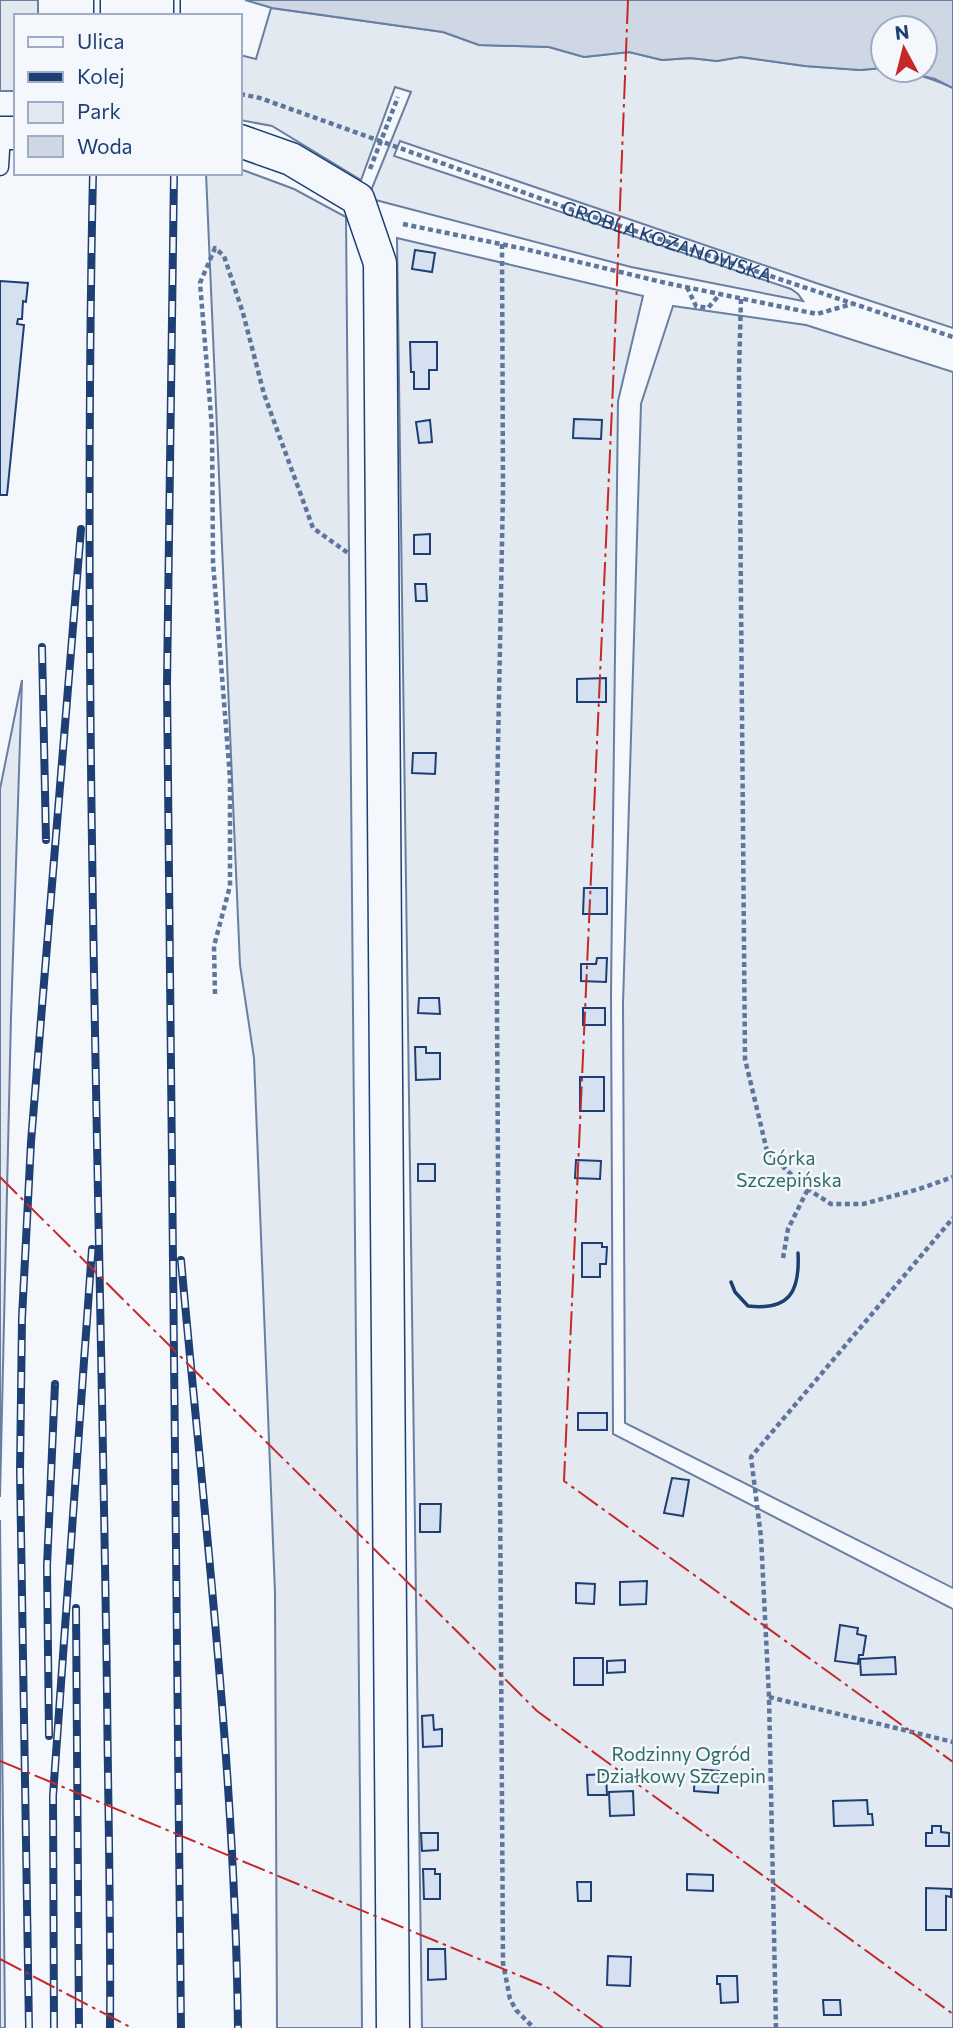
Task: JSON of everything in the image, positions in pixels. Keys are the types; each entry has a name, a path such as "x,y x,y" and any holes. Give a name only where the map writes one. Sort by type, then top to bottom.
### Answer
{"street":[{"path":"242,142 291,159 358,199 380,263 393,2028"}],"lane":[{"path":"0,167 6,133"}],"path":[{"name":"GROBLA KOZANOWSKA","path":"242,94 260,98 566,208 953,337"},
{"path":"380,141 398,97"},
{"path":"364,216 817,314 853,304"},
{"path":"502,244 503,492 496,850 503,1963 510,1999 516,2010 534,2028"},
{"path":"215,994 214,946 230,886 230,778 213,562 212,428 200,283 215,248 223,256 243,313 264,394 313,528 354,557 382,566"},
{"path":"687,287 696,306 708,307 720,294"},
{"path":"741,299 739,414 745,1059 767,1151 808,1189 831,1203 863,1204 953,1177"},
{"path":"783,1258 788,1229 808,1189"},
{"path":"776,2028 769,1697 761,1537 751,1457 953,1217"},
{"path":"769,1697 953,1742"}],"green space":[{"path":"0,0 38,0 38,14 14,14 14,91 0,91"},
{"path":"271,8 443,32 479,45 549,47 584,57 629,52 662,60 690,58 717,61 740,57 805,66 869,69 869,84 939,82 953,88 953,328 400,141 394,156 791,289 803,301 631,267 368,198 411,92 395,87 361,180 272,126 242,120 242,56 256,59"},
{"path":"242,170 294,189 346,217 362,2028 277,2028 275,1593 254,1058 240,965 206,175 242,175"},
{"name":"Rodzinny Ogród Działkowy Szczepin","path":"397,238 643,296 618,401 611,993 613,1434 953,1609 953,2028 422,2028"},
{"name":"Górka Szczepińska","path":"673,306 806,325 953,372 953,1588 625,1423 623,1004 641,404"},
{"path":"22,680 11,1017 0,1497 0,789"},
{"path":"0,1520 5,2028 0,2028"}],"water":[{"path":"245,0 953,0 953,88 939,81 939,14 869,14 869,69 860,70 741,57 717,61 690,58 662,60 629,52 584,57 549,47 479,45 443,32 272,8"}],"building":[{"path":"415,250 435,253 432,272 412,269"},
{"path":"0,281 28,283 22,319 18,319 17,324 24,325 7,495 0,495"},
{"path":"410,342 437,342 437,370 429,370 429,389 414,389"},
{"path":"574,419 602,420 601,439 573,438"},
{"path":"430,420 432,442 419,443 416,422"},
{"path":"430,534 430,554 414,554 414,535"},
{"path":"415,584 426,584 427,601 416,601"},
{"path":"606,678 606,702 577,702 577,679"},
{"path":"413,753 436,753 435,774 412,773"},
{"path":"584,888 607,888 607,914 583,914"},
{"path":"597,958 607,958 606,982 581,981 581,964 596,964"},
{"path":"419,998 439,998 440,1014 418,1013"},
{"path":"583,1008 605,1008 605,1025 583,1025"},
{"path":"415,1047 426,1047 426,1053 440,1053 440,1079 416,1080"},
{"path":"580,1077 604,1077 604,1111 580,1111"},
{"path":"576,1160 601,1161 600,1179 575,1178"},
{"path":"418,1164 435,1164 435,1181 418,1181"},
{"path":"582,1243 602,1243 602,1247 607,1247 606,1264 600,1264 600,1277 582,1277"},
{"path":"578,1413 607,1413 607,1430 578,1430"},
{"path":"672,1478 689,1480 683,1516 664,1513"},
{"path":"420,1504 441,1504 440,1532 420,1532"},
{"path":"647,1581 646,1604 620,1605 620,1582"},
{"path":"576,1583 595,1584 594,1604 576,1603"},
{"path":"840,1625 858,1628 857,1634 866,1636 863,1655 859,1655 858,1664 835,1661"},
{"path":"895,1657 896,1674 861,1675 860,1659"},
{"path":"574,1658 603,1658 603,1685 574,1685"},
{"path":"625,1660 625,1672 607,1673 607,1661"},
{"path":"433,1715 434,1730 442,1729 442,1746 423,1747 422,1716"},
{"path":"695,1769 719,1771 718,1793 694,1791"},
{"path":"606,1774 607,1795 588,1795 587,1775"},
{"path":"633,1791 634,1815 610,1816 609,1792"},
{"path":"867,1800 868,1814 872,1814 873,1825 834,1826 833,1801"},
{"path":"932,1826 941,1826 941,1832 949,1833 949,1846 926,1846 926,1833 932,1833"},
{"path":"421,1833 438,1833 438,1850 422,1851"},
{"path":"423,1869 435,1869 435,1874 440,1874 440,1899 424,1899"},
{"path":"687,1874 713,1875 713,1891 687,1890"},
{"path":"577,1882 591,1882 591,1901 578,1901"},
{"path":"926,1888 951,1889 951,1897 946,1896 946,1930 926,1930"},
{"path":"428,1949 445,1949 446,1979 428,1980"},
{"path":"608,1956 631,1957 630,1986 607,1985"},
{"path":"717,1976 737,1976 738,2002 721,2003"},
{"path":"823,2000 840,2000 841,2015 824,2015"}],"railway":[{"path":"97,0 97,14"},
{"path":"177,0 177,14"},
{"path":"93,175 90,363 91,743 110,2028"},
{"path":"174,175 167,684 181,2028"},
{"path":"29,2028 20,1471 22,1318 31,1142 81,529"},
{"path":"42,647 46,840"},
{"path":"54,2028 53,1796 92,1249"},
{"path":"181,1260 225,1740 236,1932 238,2028"},
{"path":"49,1736 47,1566 55,1384"},
{"path":"76,1608 79,2028"}],"wall":[{"path":"731,1282 735,1292 748,1306 774,1305 790,1296 794,1288 798,1253"}],"power":[{"path":"628,0 564,1481 953,1762"},
{"path":"0,1177 537,1711 953,2014"},
{"path":"0,1761 547,1987 603,2028"},
{"path":"0,1959 132,2028"}]}
